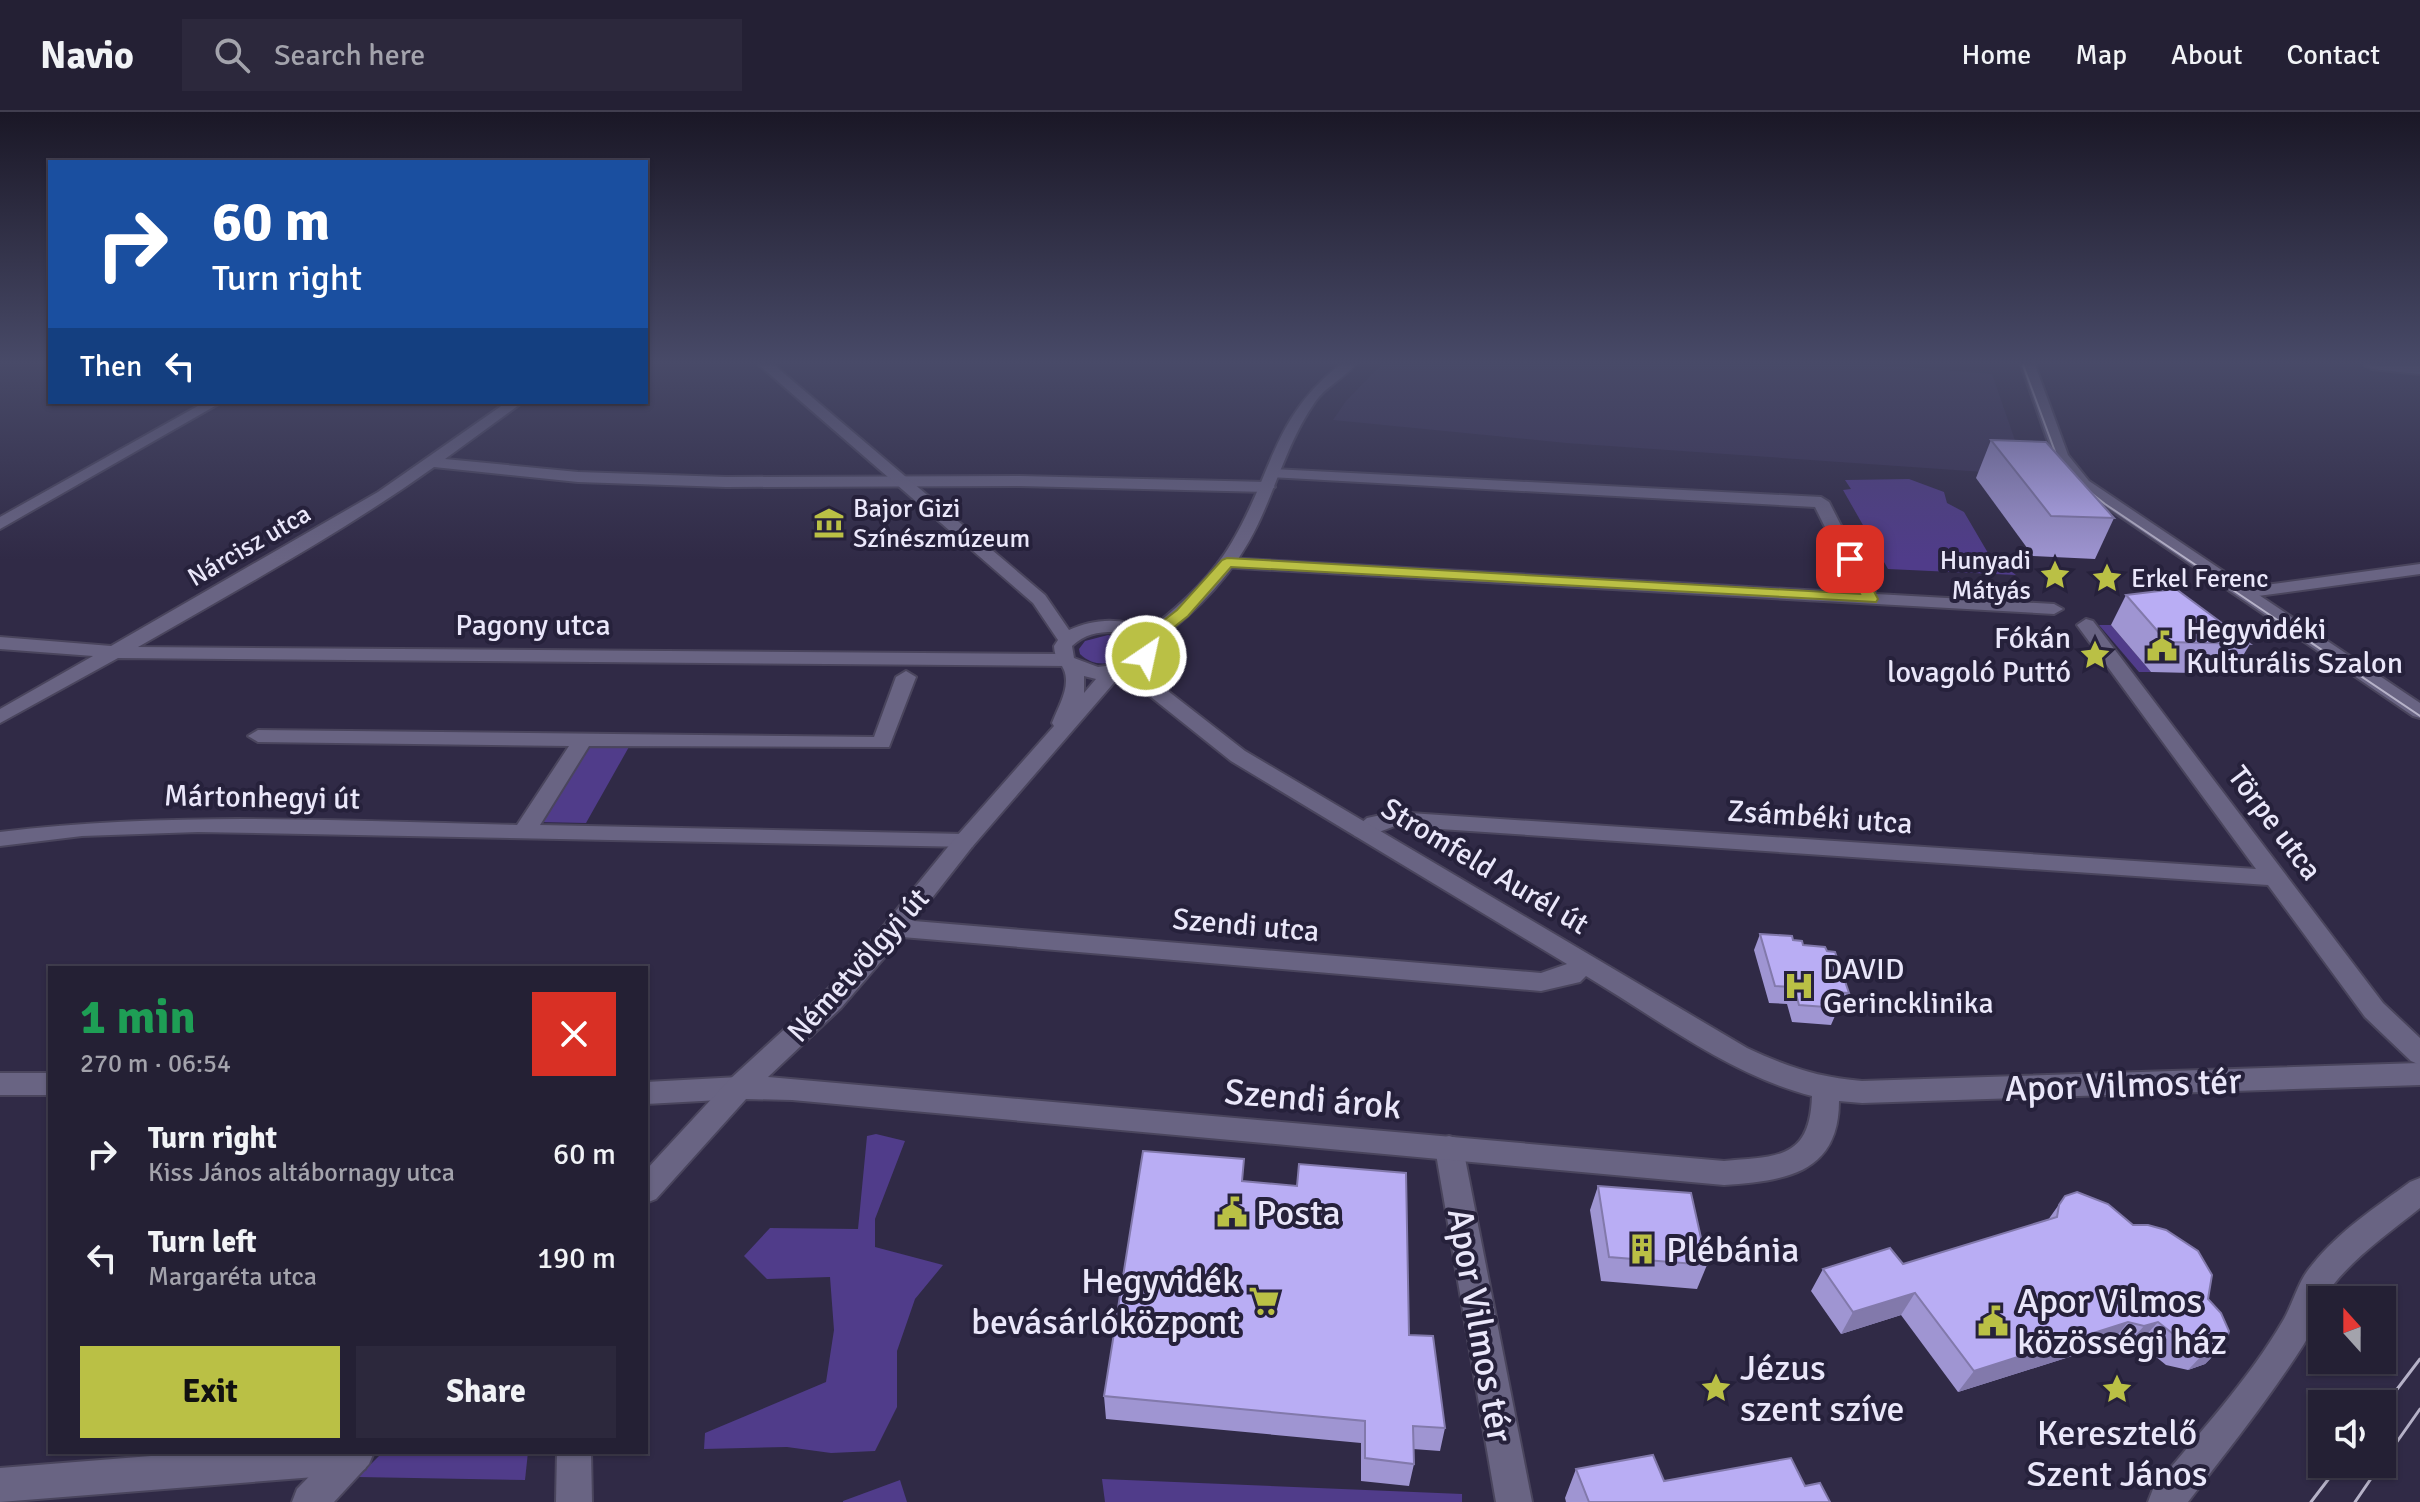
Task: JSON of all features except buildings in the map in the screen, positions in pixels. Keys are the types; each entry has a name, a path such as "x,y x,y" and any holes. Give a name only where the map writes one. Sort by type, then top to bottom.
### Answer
{"street":[{"path":"0,524 166,430"},
{"name":"Nárcisz utca","path":"0,717 284,556 433,462 477,430"},
{"path":"840,430 1039,599 1097,627"},
{"path":"1122,627 1141,635 1146,641 1183,613 1227,563 1292,430"},
{"path":"2052,430 2061,456 2083,484 2420,712"},
{"path":"433,462 578,477 901,483 1270,480 1821,502 1870,599"},
{"path":"1227,563 2054,609"},
{"path":"2243,593 2420,569"},
{"path":"1039,599 1067,640 1097,627 1122,627 1165,613 1196,598"},
{"name":"Törpe utca","path":"2086,625 2374,1010 2420,1054"},
{"name":"Németvölgyi út","path":"1059,731 1076,688 1069,663 1062,653 1067,640"},
{"name":"Németvölgyi út","path":"648,1188 739,1088 832,1001 897,928 964,842 1059,731 1120,671 1146,656 1146,641"},
{"name":"Pagony utca","path":"0,643 113,652 1069,663 1087,672 1120,671"},
{"name":"Stromfeld Aurél út","path":"1120,671 1226,747 1585,963 1765,1069 1826,1089"},
{"name":"Mártonhegyi út","path":"258,736 882,743 906,677"},
{"path":"524,832 582,741"},
{"name":"Zsámbéki utca","path":"1363,831 1375,823 1395,819 2277,878"},
{"name":"Mártonhegyi út","path":"0,839 143,825 964,842"},
{"name":"Szendi utca","path":"897,928 1541,982 1571,975 1585,963"},
{"name":"Apor Vilmos tér","path":"1826,1089 1922,1092 2420,1074"},
{"path":"0,1084 48,1084"},
{"name":"Szendi árok","path":"648,1093 739,1088 792,1089 1724,1173 1785,1165 1816,1144 1824,1127 1826,1089"},
{"name":"Apor Vilmos tér","path":"1449,1148 1511,1486"},
{"path":"2166,1502 2252,1392 2295,1330 2314,1287 2363,1235 2420,1191"},
{"path":"0,1486 355,1454"},
{"path":"310,1502 355,1454"},
{"path":"574,1454 574,1502"}],"shaded area":[{"path":"1433,430 2011,430 2027,475 1566,443"},
{"path":"1909,479 1944,492 1947,503 1964,512 1988,553 2016,575 1888,569 1843,490 1851,489 1845,480"},
{"path":"2099,625 2111,625 2151,672 2139,672"},
{"path":"1108,635 1123,638 1130,646 1127,655 1103,664 1080,654 1079,649 1085,641"},
{"path":"587,744 630,745 586,823 539,822"},
{"path":"876,1134 905,1141 875,1219 875,1247 943,1265 915,1299 897,1351 897,1407 875,1451 831,1453 787,1447 704,1449 705,1433 826,1382 834,1330 830,1277 767,1279 744,1256 770,1228 858,1229 867,1136"},
{"path":"381,1454 528,1454 525,1480 358,1477"},
{"path":"1102,1479 1462,1494 1462,1502 1105,1502"},
{"path":"900,1480 907,1502 843,1502 843,1501"}],"tram line":[{"path":"2047,430 2067,474 2105,504 2420,716"},
{"path":"2396,1391 2420,1359"},
{"path":"2396,1443 2420,1409"},
{"path":"2311,1502 2329,1478"},
{"path":"2355,1502 2371,1478"}],"place":[{"name":"Bajor Gizi Színészmúzeum","path":"829,523"},
{"name":"Hunyadi Mátyás","path":"2055,575"},
{"name":"Erkel Ferenc","path":"2107,578"},
{"name":"Hegyvidéki Kulturális Szalon","path":"2162,646"},
{"name":"Fókán lovagoló Puttó","path":"2095,655"},
{"name":"DAVID Gerincklinika","path":"1799,986"},
{"name":"Posta","path":"1232,1212"},
{"name":"Plébánia","path":"1642,1249"},
{"name":"Hegyvidék bevásárlóközpont","path":"1264,1301"},
{"name":"Apor Vilmos közösségi ház","path":"1993,1321"},
{"name":"Jézus szent szíve","path":"1716,1388"},
{"name":"Keresztelő Szent János","path":"2117,1389"}],"route":[{"path":"1146,656 1146,641 1183,613 1227,563 1870,599 1850,559"}]}
